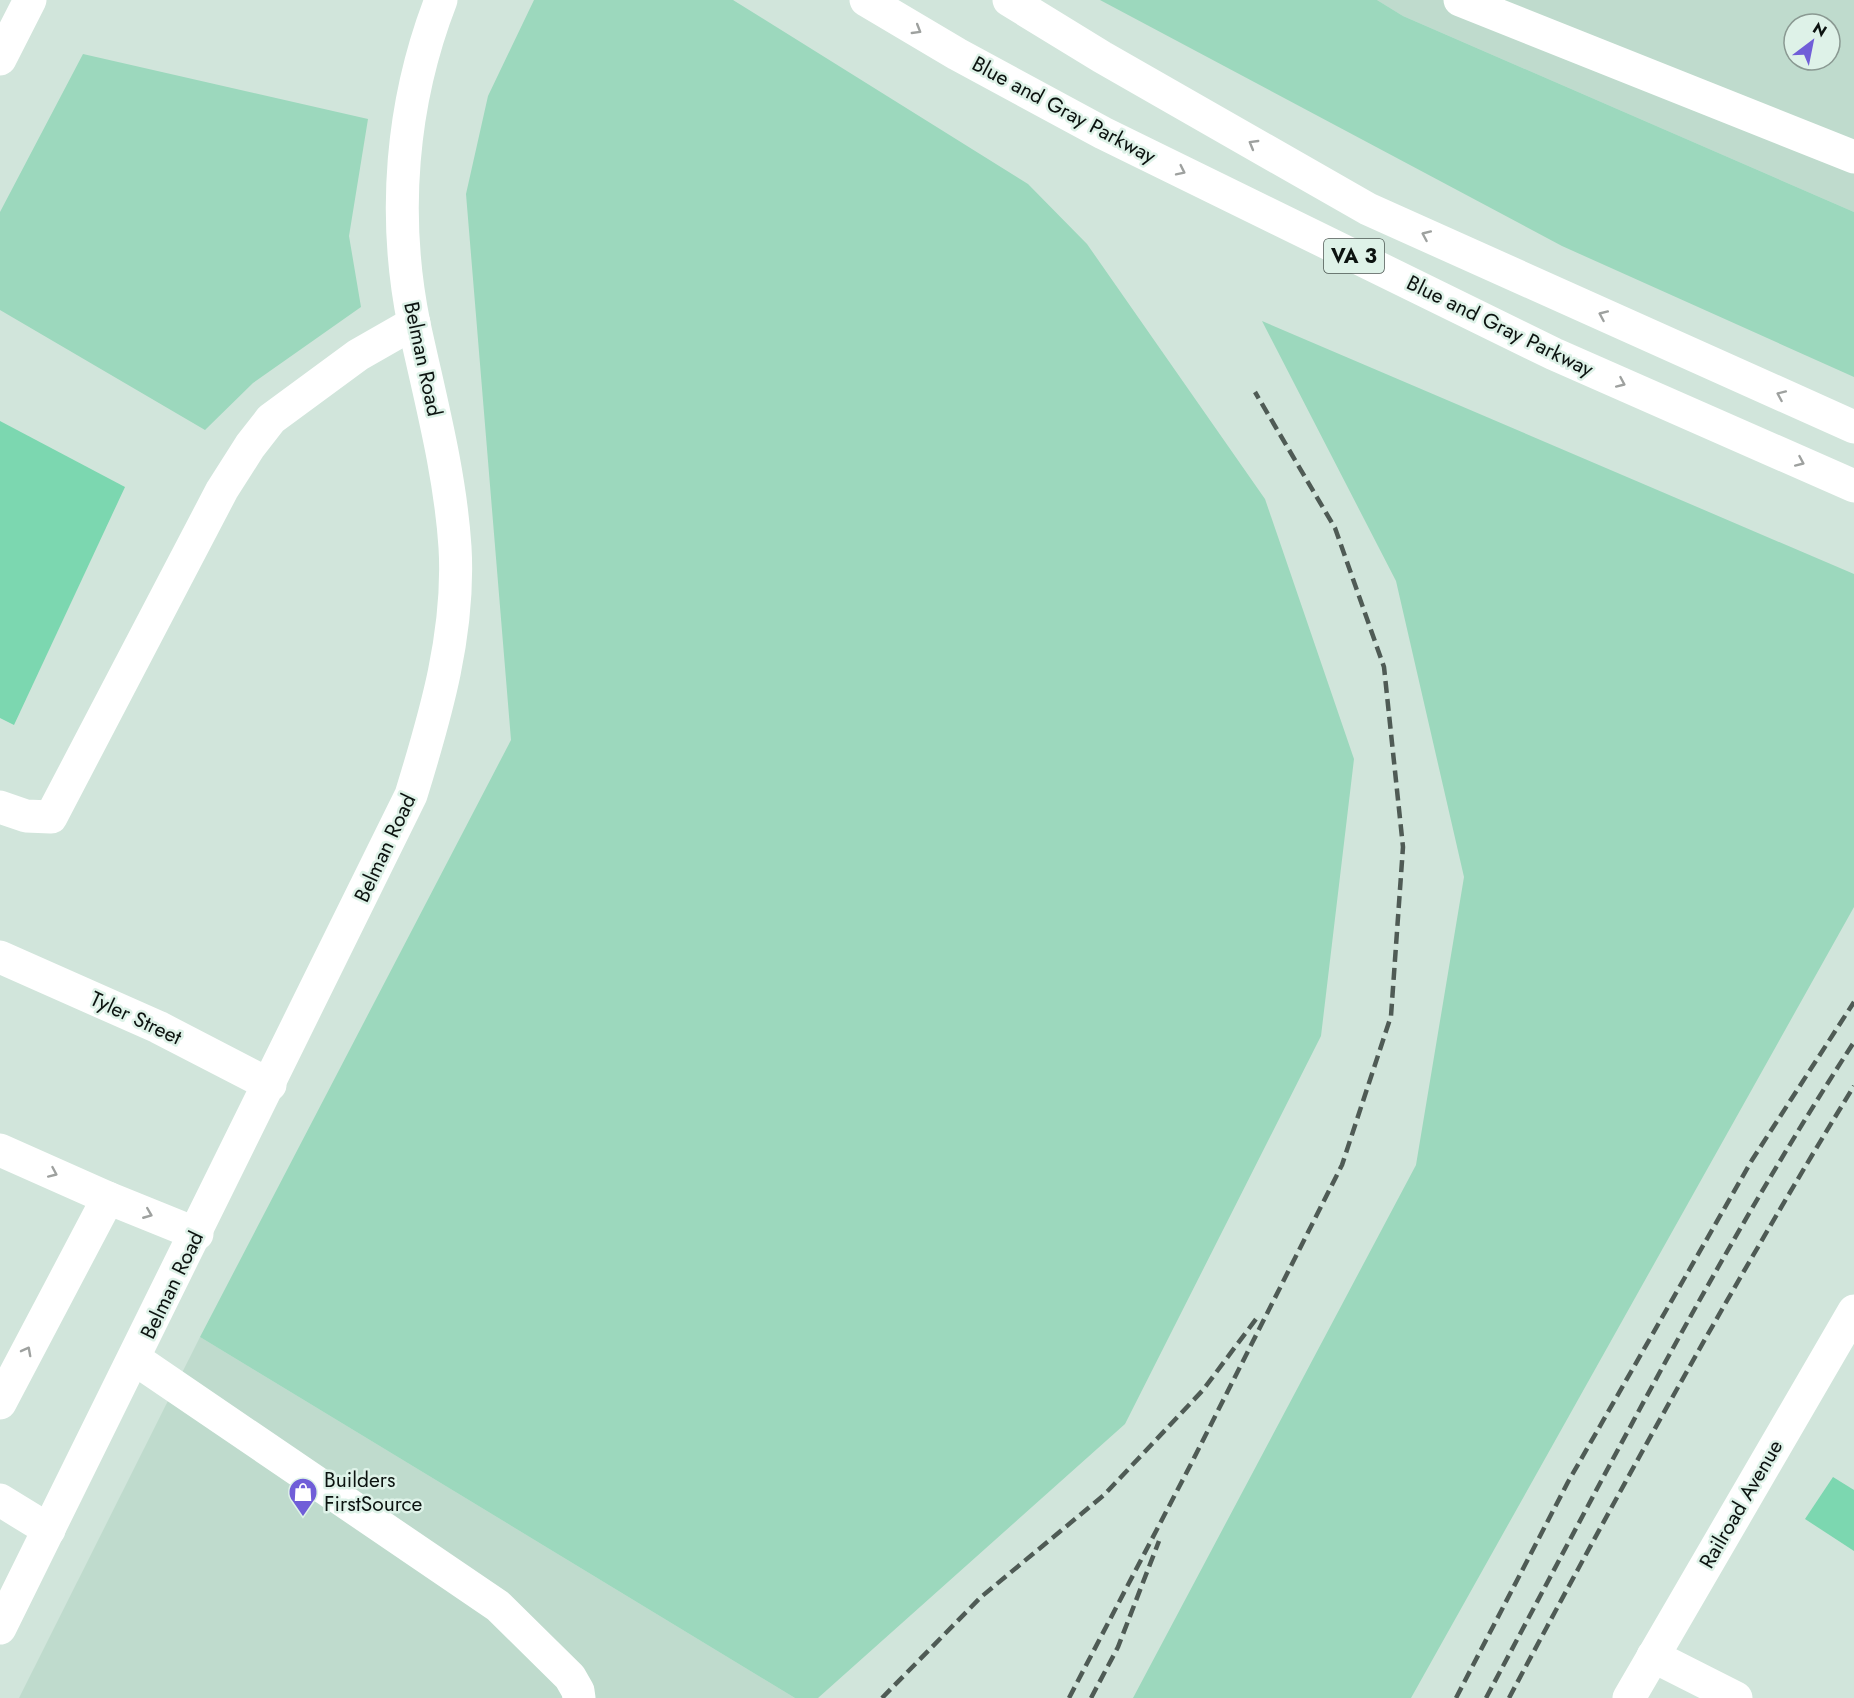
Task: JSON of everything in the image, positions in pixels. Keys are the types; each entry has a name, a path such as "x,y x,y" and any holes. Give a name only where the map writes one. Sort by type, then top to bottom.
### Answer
{"main road":[{"path":"0,59 30,0"},
{"name":"Belman Road","path":"0,1628 197,1234 411,795 439,704 452,627 455,549 450,497 431,394 414,323 404,259 401,190 412,97 428,35 441,0"},
{"name":"Blue and Gray Parkway","path":"866,0 957,54 1103,133 1554,354 1854,486"},
{"name":"VA 3","path":"1009,0 1102,57 1368,209 1854,427"},
{"path":"1460,0 1854,157"},
{"path":"0,807 26,816 51,817 222,490 271,419 358,355 414,323"},
{"name":"Tyler Street","path":"0,957 158,1027 270,1085"},
{"path":"0,1150 197,1234"},
{"path":"0,1403 108,1198"},
{"name":"Railroad Avenue","path":"1629,1698 1854,1311"},
{"path":"135,1359 498,1606 570,1677 578,1691 579,1698"},
{"path":"0,1500 49,1530"},
{"path":"1653,1656 1736,1698"}],"shaded area":[{"path":"1377,0 1854,0 1854,212 1403,16"},
{"name":"Builders FirstSource","path":"200,1337 795,1698 19,1698"}],"green space":[{"path":"534,0 733,0 1028,184 1087,244 1265,499 1354,759 1321,1036 1125,1424 818,1698 795,1698 200,1337 511,740 466,194 488,96"},
{"path":"1100,0 1377,0 1403,16 1854,212 1854,377 1562,246"},
{"path":"83,54 368,119 349,236 361,307 253,383 205,430 0,310 0,212"},
{"path":"1262,321 1854,574 1854,907 1411,1698 1133,1698 1416,1165 1464,877 1396,581"}],"building":[{"path":"0,421 125,487 14,725 0,718"},
{"path":"1833,1477 1854,1490 1854,1551 1805,1519"}],"railway":[{"path":"1069,1698 1191,1464 1342,1165 1391,1016 1403,847 1384,667 1335,528 1255,392"},
{"path":"1456,1698 1568,1482 1752,1160 1854,1002"},
{"path":"1486,1698 1663,1366 1756,1202 1854,1042"},
{"path":"1509,1698 1677,1389 1764,1236 1854,1086"},
{"path":"882,1698 981,1597 1104,1495 1203,1390 1259,1315"},
{"path":"1091,1698 1118,1647 1159,1541"}],"place":[{"name":"Builders FirstSource","path":"303,1518"}]}
